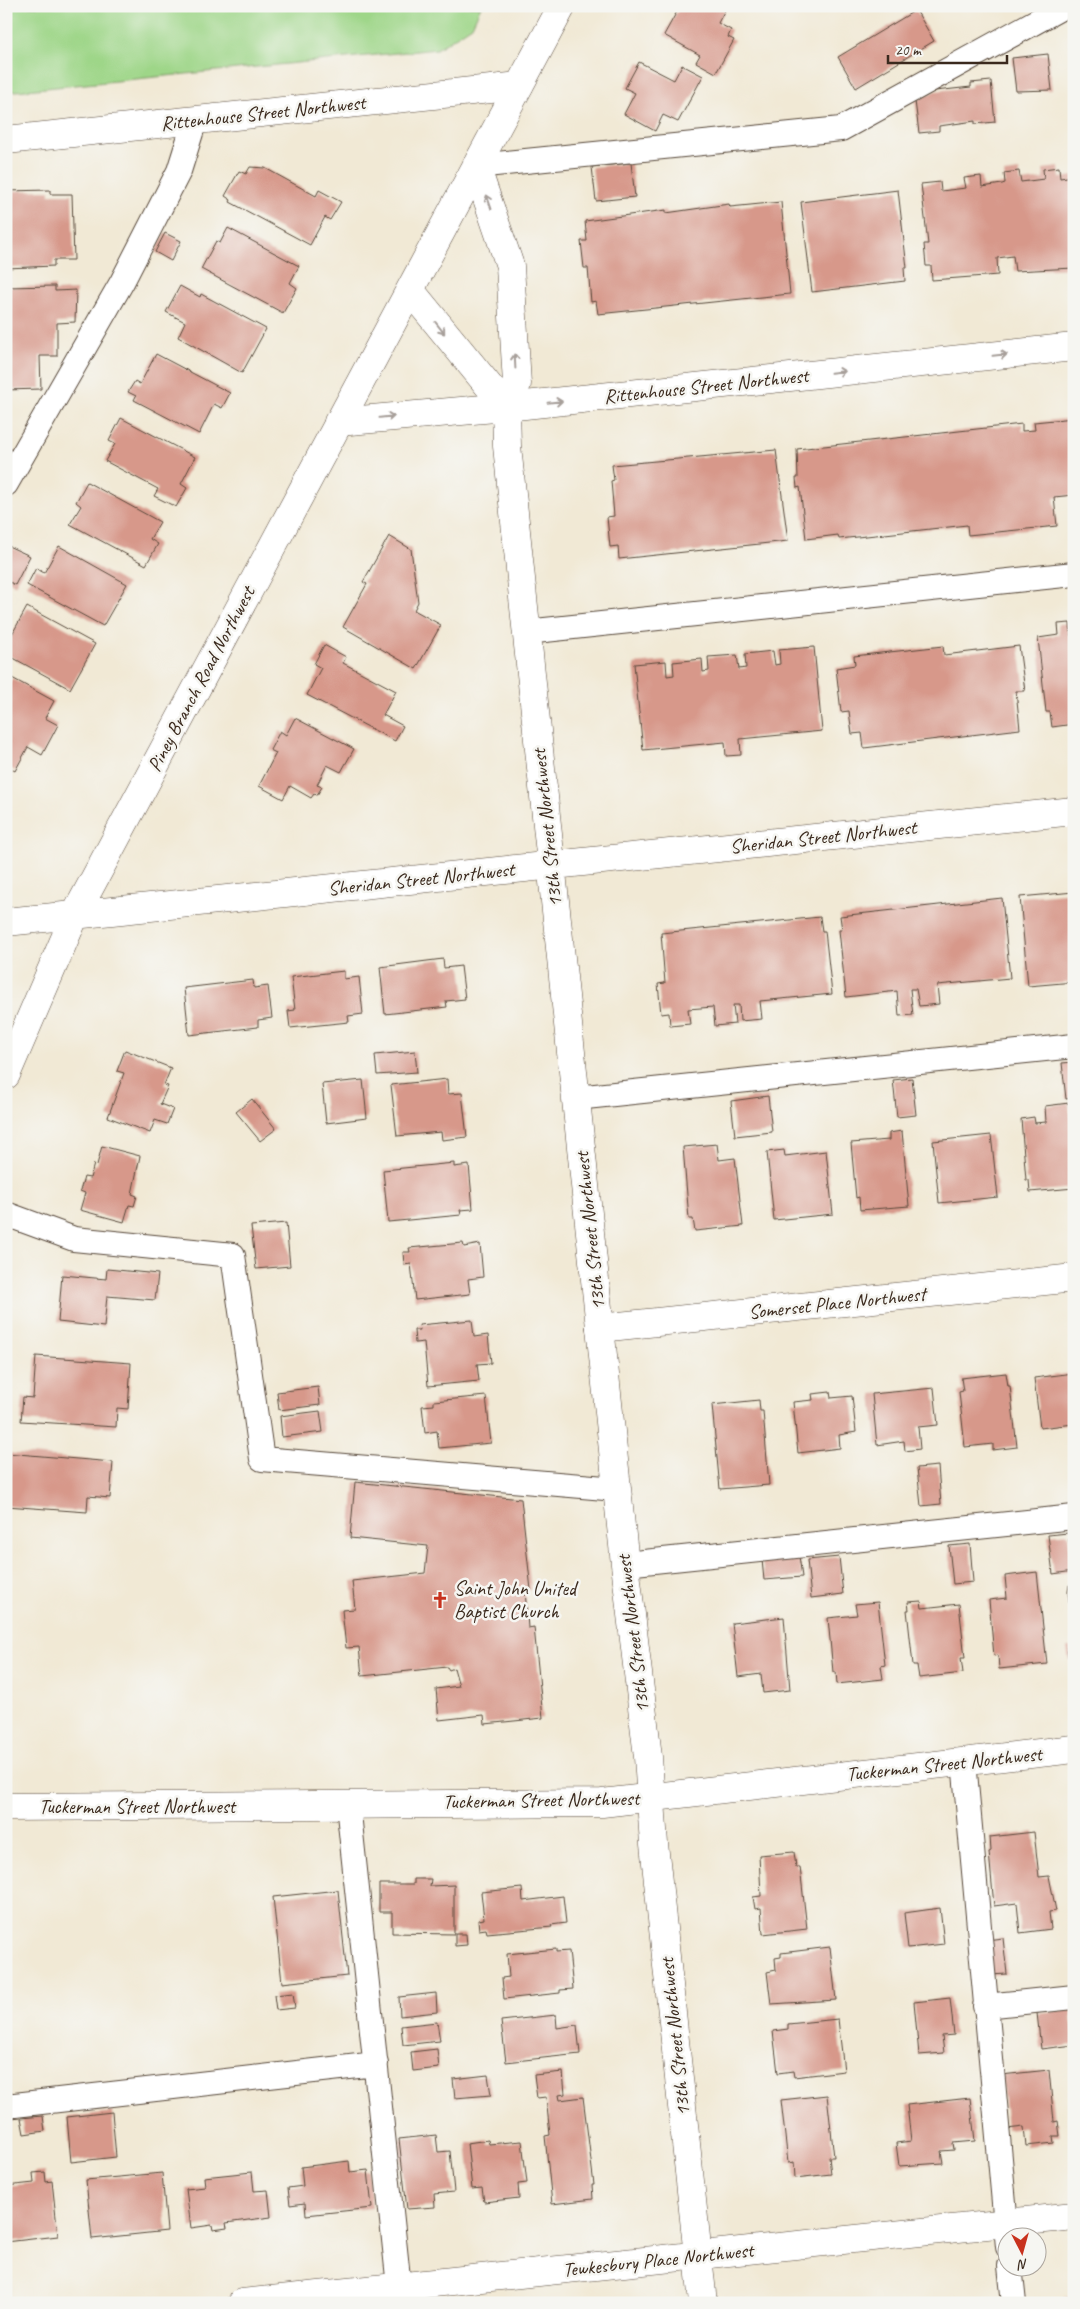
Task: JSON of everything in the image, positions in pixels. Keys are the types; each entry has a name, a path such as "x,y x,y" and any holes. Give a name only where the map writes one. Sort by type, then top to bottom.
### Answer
{"street":[{"path":"506,407 410,290 562,6"},
{"name":"Rittenhouse Street Northwest","path":"6,140 519,86"},
{"name":"13th Street Northwest","path":"476,166 510,266 517,384 506,407 507,446 703,2303"},
{"name":"Piney Branch Road Northwest","path":"6,1075 75,915 410,290"},
{"name":"Rittenhouse Street Northwest","path":"338,422 506,407 1074,347"},
{"name":"Sheridan Street Northwest","path":"6,922 1074,811"},
{"name":"Somerset Place Northwest","path":"600,1328 1074,1278"},
{"name":"Tuckerman Street Northwest","path":"6,1807 602,1802 1074,1749"},
{"name":"Tewkesbury Place Northwest","path":"1038,2226 1074,2216"},
{"name":"Tewkesbury Place Northwest","path":"242,2303 698,2255 998,2236"}],"lane":[{"path":"476,166 842,129 1064,6"},
{"path":"6,484 126,274 179,171 195,120"},
{"path":"526,632 1074,574"},
{"path":"576,1098 1074,1046"},
{"path":"6,1214 74,1239 233,1255 262,1459 617,1489"},
{"path":"625,1564 1074,1517"},
{"path":"964,1761 1005,2226"},
{"path":"348,1804 399,2287"},
{"path":"985,2006 1074,1997"},
{"path":"6,2106 376,2064"},
{"path":"1011,2276 1014,2303"}],"green space":[{"path":"6,6 481,6 472,26 437,49 6,92"}],"building":[{"path":"680,6 727,6 718,23 731,30 728,37 734,40 716,73 696,62 700,55 664,35"},
{"path":"916,10 934,41 856,88 838,57"},
{"path":"1048,54 1052,90 1016,91 1012,58"},
{"path":"639,62 674,80 682,65 703,76 678,122 663,115 655,131 624,114 635,93 625,88"},
{"path":"991,81 995,122 975,124 975,121 939,126 939,131 919,133 915,101 935,91 971,87 971,83"},
{"path":"631,163 635,197 596,201 592,167"},
{"path":"250,167 265,168 316,196 319,190 341,202 330,220 325,217 310,245 230,202 231,200 225,196 239,171 246,174"},
{"path":"1059,167 1060,178 1074,176 1074,268 1015,271 1013,256 997,258 998,275 932,280 931,266 926,266 924,244 928,244 921,184 940,182 941,191 966,188 964,178 981,176 982,187 1005,183 1004,173 1019,171 1021,182 1044,179 1043,169"},
{"path":"50,190 50,194 72,194 74,260 54,260 54,266 6,268 6,191"},
{"path":"898,190 907,268 904,268 905,281 812,292 801,202"},
{"path":"781,202 790,294 598,314 596,301 591,302 588,268 584,268 581,241 587,241 585,221 666,210 666,213 729,204 730,207"},
{"path":"228,228 299,266 290,283 297,288 283,313 201,269 216,241 220,243"},
{"path":"165,233 181,241 171,261 155,252"},
{"path":"55,286 55,291 76,290 75,322 57,323 57,356 40,356 41,389 6,390 6,287"},
{"path":"180,286 200,297 201,294 266,329 242,373 178,337 185,322 166,312"},
{"path":"156,354 230,393 222,408 214,404 199,434 134,400 136,396 128,392 135,381 140,384"},
{"path":"121,418 195,457 181,484 187,488 176,507 154,496 158,489 105,461 115,444 109,441"},
{"path":"1074,418 1074,495 1054,497 1057,526 968,535 967,525 839,539 838,535 806,539 800,487 797,488 796,478 798,478 797,449 1022,424 1022,431 1035,430 1034,422"},
{"path":"776,450 788,541 619,559 618,546 610,547 607,517 614,516 611,481 614,480 612,465"},
{"path":"87,482 160,522 150,539 158,544 146,565 70,524 81,506 76,502"},
{"path":"389,536 411,549 418,602 414,610 441,625 416,669 343,627 367,584 363,582"},
{"path":"6,545 30,556 15,585 6,580"},
{"path":"59,546 127,584 103,626 27,585 36,568 44,573"},
{"path":"27,607 95,644 70,689 6,654 6,645"},
{"path":"1070,623 1071,636 1074,635 1074,724 1052,727 1050,712 1046,712 1038,638 1059,635 1058,624"},
{"path":"324,645 346,657 343,663 396,691 383,715 403,726 395,741 307,695 321,668 314,664"},
{"path":"943,646 944,655 1019,646 1025,691 1016,691 1020,729 864,748 862,733 852,734 849,711 841,712 836,668 855,665 854,656"},
{"path":"814,647 822,731 740,739 741,755 726,756 725,742 643,750 634,664 666,661 667,676 674,675 673,662 702,659 703,672 709,671 708,657 737,655 739,669 746,668 745,654 773,651 775,665 780,664 779,650"},
{"path":"12,678 54,701 45,718 58,725 42,755 28,747 15,771 6,766 6,689"},
{"path":"295,718 354,749 341,772 327,765 317,785 322,787 317,795 314,794 311,798 290,786 283,799 259,786 276,753 270,750 280,731 286,735"},
{"path":"1074,892 1074,982 1028,986 1020,897"},
{"path":"1002,898 1010,978 937,985 939,1004 919,1006 916,989 910,989 913,1015 899,1016 897,991 846,997 839,930 842,930 840,916"},
{"path":"820,917 822,931 825,931 832,994 760,1001 762,1019 740,1021 739,1005 733,1005 735,1024 715,1026 713,1007 688,1009 690,1024 670,1026 669,1013 661,1014 658,984 665,983 661,933"},
{"path":"443,959 444,968 461,966 465,999 446,1001 447,1007 385,1014 380,967"},
{"path":"344,971 344,979 359,977 363,1014 348,1016 349,1022 290,1028 288,1011 295,1010 291,977"},
{"path":"253,980 254,988 268,986 272,1018 258,1020 258,1027 189,1035 184,988"},
{"path":"125,1050 171,1068 164,1085 168,1086 160,1104 173,1109 167,1124 155,1120 150,1133 108,1117 124,1073 117,1071"},
{"path":"415,1051 417,1072 377,1075 375,1055"},
{"path":"1074,1062 1074,1098 1066,1099 1062,1063"},
{"path":"912,1078 916,1115 897,1117 893,1080"},
{"path":"447,1079 448,1094 462,1093 467,1137 442,1140 441,1132 397,1136 391,1085"},
{"path":"363,1080 367,1118 326,1123 322,1084"},
{"path":"768,1096 772,1132 735,1136 731,1101"},
{"path":"252,1099 276,1129 260,1141 236,1112"},
{"path":"1069,1103 1074,1149 1074,1188 1030,1192 1029,1180 1026,1180 1021,1119 1034,1117 1035,1123 1046,1122 1045,1106"},
{"path":"902,1131 909,1206 860,1210 859,1197 856,1198 851,1143 889,1140 889,1133"},
{"path":"991,1135 998,1197 939,1203 933,1141"},
{"path":"717,1144 719,1160 735,1158 743,1226 695,1231 693,1219 689,1219 683,1147"},
{"path":"102,1146 140,1156 132,1194 137,1196 134,1206 129,1205 124,1222 80,1210 85,1193 80,1191 84,1177 90,1178 94,1164 97,1165"},
{"path":"784,1150 785,1156 826,1151 833,1214 774,1220 767,1152"},
{"path":"454,1163 454,1167 469,1165 473,1209 460,1210 461,1215 388,1222 383,1170"},
{"path":"286,1223 290,1266 256,1269 251,1226"},
{"path":"463,1243 464,1247 480,1244 483,1277 468,1279 470,1294 415,1300 411,1264 404,1265 403,1252 410,1252 409,1248"},
{"path":"107,1269 158,1274 155,1300 107,1296 104,1327 58,1322 62,1275 106,1279"},
{"path":"472,1320 474,1337 488,1335 491,1363 477,1364 479,1381 428,1386 424,1342 415,1343 414,1330 420,1330 419,1325"},
{"path":"36,1356 131,1363 128,1409 117,1408 116,1427 21,1421 23,1397 33,1398"},
{"path":"1006,1373 1008,1386 1010,1386 1017,1447 993,1450 993,1444 965,1447 959,1392 963,1391 961,1378"},
{"path":"1074,1373 1074,1424 1040,1428 1034,1378"},
{"path":"318,1387 320,1405 279,1410 277,1392"},
{"path":"934,1388 938,1425 918,1427 920,1449 905,1451 904,1441 877,1445 872,1394"},
{"path":"830,1392 831,1398 852,1396 856,1432 839,1435 840,1448 798,1453 793,1402 813,1400 812,1394"},
{"path":"486,1396 491,1443 439,1448 437,1431 425,1433 422,1406 434,1405 434,1401"},
{"path":"759,1400 760,1411 763,1411 769,1485 720,1489 712,1405"},
{"path":"320,1411 323,1432 282,1437 280,1416"},
{"path":"6,1453 113,1462 110,1498 88,1496 87,1512 6,1506"},
{"path":"938,1466 941,1504 921,1506 917,1468"},
{"name":"Saint John United Baptist Church","path":"355,1482 521,1499 531,1590 525,1590 528,1628 534,1627 543,1718 485,1724 484,1715 439,1720 436,1689 459,1686 454,1668 449,1670 447,1667 362,1676 359,1647 346,1648 342,1610 355,1609 352,1581 425,1573 428,1546 350,1538"},
{"path":"1068,1533 1073,1571 1053,1574 1048,1535"},
{"path":"970,1544 973,1582 953,1584 949,1546"},
{"path":"799,1556 802,1577 764,1580 762,1560"},
{"path":"839,1557 843,1594 811,1598 807,1560"},
{"path":"1037,1572 1047,1664 999,1669 998,1655 994,1656 989,1600 1007,1598 1005,1576"},
{"path":"1074,1584 1074,1631 1072,1631 1068,1592 1069,1585"},
{"path":"921,1601 922,1608 959,1604 965,1658 961,1658 963,1673 919,1678 917,1665 913,1665 907,1610 909,1610 908,1602"},
{"path":"878,1602 885,1665 881,1666 883,1679 837,1684 836,1672 833,1672 828,1618 857,1615 855,1604"},
{"path":"784,1617 790,1690 763,1693 761,1674 738,1677 732,1623"},
{"path":"1067,1647 1074,1647 1074,1661 1069,1661"},
{"path":"1034,1832 1039,1877 1049,1876 1056,1911 1049,1912 1051,1929 1020,1933 1017,1903 994,1906 989,1852 991,1851 990,1837"},
{"path":"794,1852 796,1867 800,1867 807,1929 763,1934 761,1908 755,1909 753,1897 761,1896 759,1855"},
{"path":"414,1879 431,1879 430,1886 454,1885 454,1934 392,1933 392,1912 379,1912 379,1884 414,1884"},
{"path":"522,1888 523,1901 563,1896 566,1923 551,1925 552,1927 487,1933 486,1929 479,1930 478,1920 484,1919 481,1892"},
{"path":"338,1890 347,1976 282,1983 273,1897"},
{"path":"940,1908 944,1944 908,1948 904,1913"},
{"path":"455,1934 466,1934 467,1945 455,1946"},
{"path":"1003,1938 1007,1974 990,1975 986,1940"},
{"path":"830,1947 836,2000 771,2004 767,1972 776,1970 775,1958 781,1957 781,1953"},
{"path":"556,1949 556,1952 569,1951 573,1989 560,1990 560,1993 504,1999 502,1978 509,1977 507,1954"},
{"path":"293,1993 295,2008 276,2010 274,1995"},
{"path":"436,1993 437,2012 400,2016 399,1997"},
{"path":"950,1998 954,2035 942,2036 944,2053 919,2055 914,2002"},
{"path":"1072,2009 1074,2045 1041,2049 1037,2013"},
{"path":"556,2015 557,2028 577,2025 580,2054 506,2062 501,2021"},
{"path":"838,2019 844,2071 794,2077 793,2071 778,2073 773,2031 788,2029 788,2024"},
{"path":"437,2022 440,2041 403,2045 401,2026"},
{"path":"437,2049 439,2068 413,2071 411,2052"},
{"path":"1049,2070 1054,2122 1058,2121 1060,2136 1053,2136 1054,2143 1026,2146 1024,2127 1007,2129 1001,2075"},
{"path":"563,2072 565,2094 559,2095 560,2100 583,2097 594,2185 592,2185 593,2199 552,2204 545,2136 550,2135 546,2097 537,2098 534,2075"},
{"path":"488,2075 491,2095 455,2098 453,2079"},
{"path":"827,2095 834,2157 829,2157 831,2174 795,2178 794,2162 788,2163 781,2100"},
{"path":"970,2098 975,2141 953,2143 954,2150 941,2151 943,2163 899,2166 896,2143 911,2141 907,2105"},
{"path":"112,2112 116,2157 71,2162 67,2117"},
{"path":"43,2116 45,2131 24,2134 21,2118"},
{"path":"436,2135 438,2152 450,2151 454,2192 434,2194 435,2207 407,2209 399,2139"},
{"path":"488,2140 489,2144 522,2141 527,2183 518,2184 519,2198 484,2202 482,2188 472,2189 467,2143"},
{"path":"349,2161 350,2172 368,2170 372,2208 306,2215 305,2203 290,2205 288,2188 303,2186 301,2167"},
{"path":"45,2172 46,2182 52,2181 58,2236 6,2242 6,2186 34,2183 33,2173"},
{"path":"252,2172 254,2191 268,2190 271,2217 226,2223 227,2228 213,2230 212,2225 191,2228 186,2189 205,2187 204,2177"},
{"path":"162,2173 167,2231 92,2239 86,2180"},
{"path":"1072,2297 1073,2303 1042,2303 1042,2300"}],"place":[{"name":"Saint John United Baptist Church","path":"440,1600"}]}
